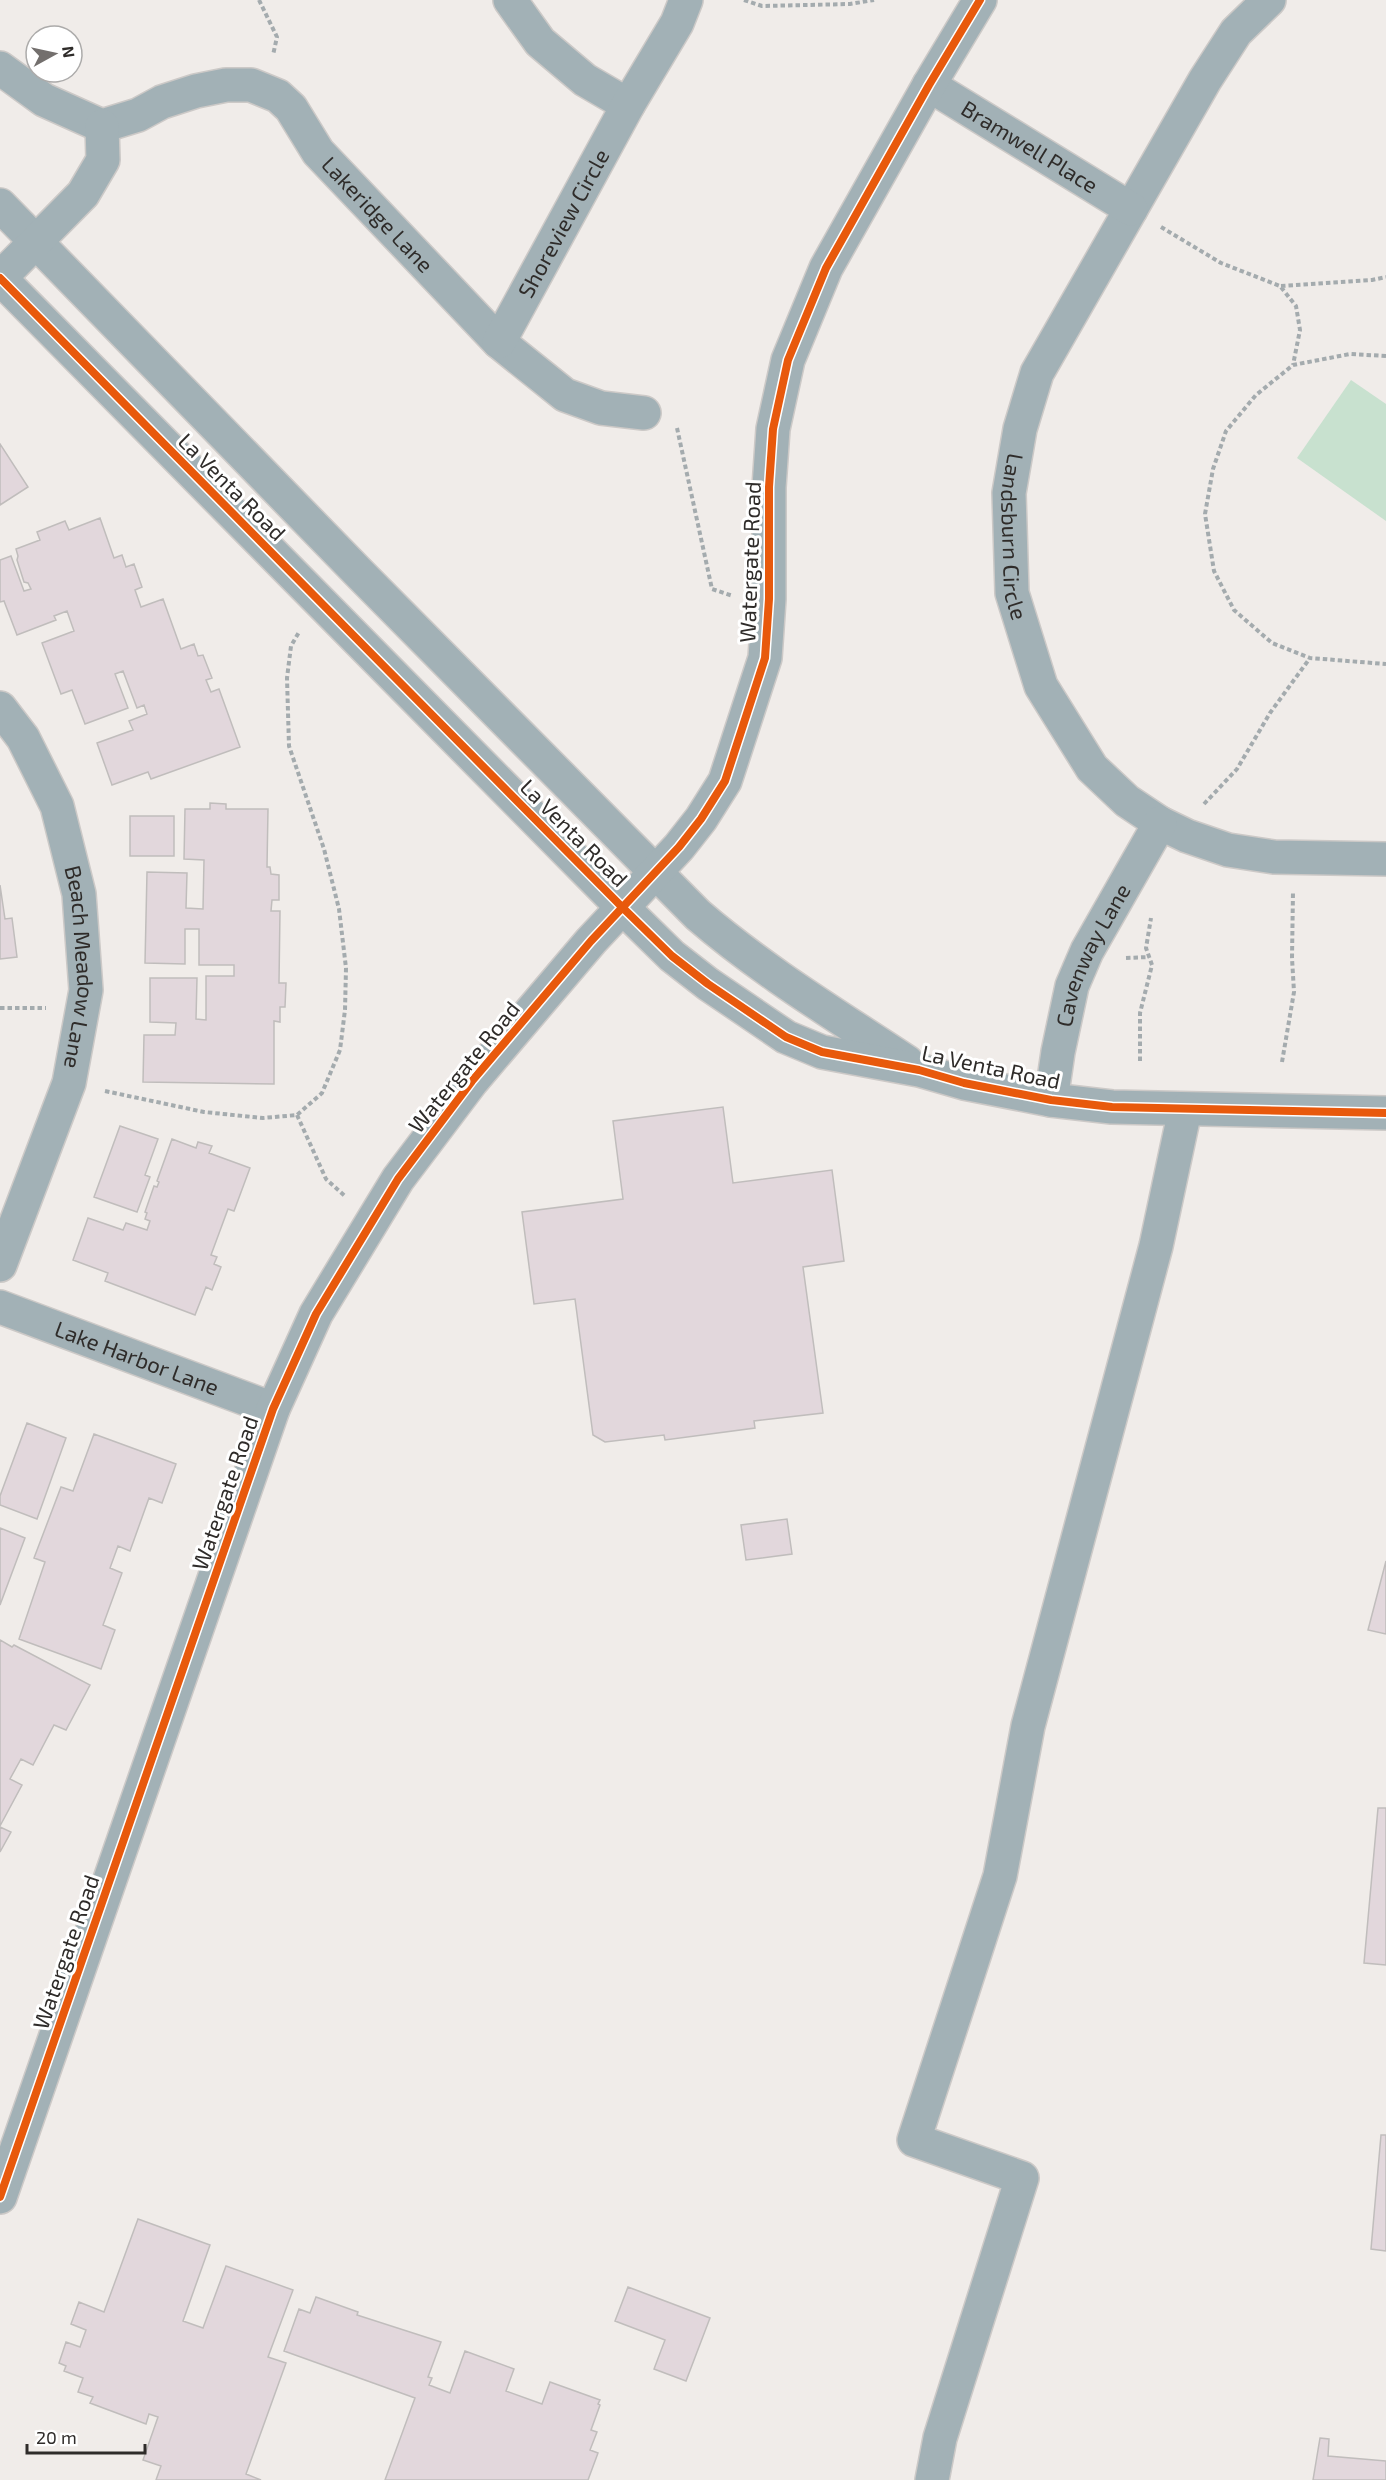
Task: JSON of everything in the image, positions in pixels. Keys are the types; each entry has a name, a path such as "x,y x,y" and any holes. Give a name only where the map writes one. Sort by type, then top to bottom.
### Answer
{"street":[{"path":"510,0 540,42 585,80 628,105"},
{"name":"Shoreview Circle","path":"499,342 628,105 677,22 686,0"},
{"name":"Watergate Road","path":"0,2197 273,1409 316,1314 398,1179 472,1081 591,941 701,819 725,781 765,658 769,599 773,429 788,360 826,268 929,85 980,0"},
{"name":"Landsburn Circle","path":"1269,0 1236,32 1155,164 1037,373 1020,429 1009,493 1012,593 1041,686 1092,768 1127,801 1161,823 1201,842 1228,850 1275,857 1386,859"},
{"path":"0,68 44,100 102,126 103,160 83,194 0,278"},
{"name":"Lakeridge Lane","path":"102,126 138,115 162,102 196,91 226,85 251,85 278,96 291,108 318,152 499,342 565,395 601,408 644,413"},
{"name":"Bramwell Place","path":"929,85 1131,209"},
{"name":"La Venta Road","path":"0,205 367,582 698,915 732,944 780,978 919,1070"},
{"name":"La Venta Road","path":"0,278 622,908 672,956 708,984 786,1037 822,1052 919,1070 964,1083 1051,1100 1112,1107 1185,1110 1386,1113"},
{"name":"Beach Meadow Lane","path":"0,708 23,738 57,806 80,894 86,990 69,1083 0,1265"},
{"name":"Cavenway Lane","path":"1051,1100 1058,1052 1072,986 1087,951 1161,823"},
{"path":"932,2480 940,2438 1022,2178 914,2140 1000,1875 1028,1726 1156,1246 1185,1110"},
{"name":"Lake Harbor Lane","path":"0,1307 273,1409"}],"path":[{"path":"260,0 277,37 264,90"},
{"path":"744,0 762,6 850,4 874,0"},
{"path":"1131,209 1221,263 1280,286 1386,277"},
{"path":"1280,286 1296,306 1300,330 1293,365"},
{"path":"1386,356 1350,354 1293,365 1256,395 1226,431 1213,469 1205,514 1214,571 1234,610 1272,643 1310,658 1386,664"},
{"path":"644,413 677,427 712,589 735,597 769,599"},
{"path":"69,1083 204,1112 262,1118 297,1115 322,1094 340,1050 345,1010 346,968 339,909 324,849 289,746 287,678 291,646 302,627"},
{"path":"1282,1062 1294,992 1292,958 1294,856"},
{"path":"0,1008 83,1007"},
{"path":"297,1115 326,1179 374,1220"}],"green space":[{"path":"1351,380 1386,404 1386,521 1297,458"}],"building":[{"path":"0,444 28,487 0,505"},
{"path":"100,518 114,558 122,555 126,567 134,564 142,587 135,590 141,607 163,599 181,649 194,644 198,656 203,655 212,678 206,680 211,692 219,689 240,747 151,779 148,772 112,785 97,743 133,730 129,721 147,714 144,705 137,708 123,671 115,674 128,708 85,724 72,690 61,694 42,643 74,631 67,611 54,616 56,620 17,635 4,601 0,602 0,560 11,556 24,591 31,589 28,583 24,582 16,549 40,540 37,532 65,521 69,530"},
{"path":"210,803 226,804 226,809 268,809 267,867 270,867 271,874 279,875 279,900 272,900 271,911 280,911 279,983 286,983 285,1007 280,1007 280,1022 274,1021 274,1084 143,1082 144,1035 175,1035 176,1023 150,1022 150,978 197,978 196,1019 206,1020 206,976 234,976 234,965 199,965 199,929 185,929 185,964 145,963 147,872 187,873 186,908 203,909 204,860 184,859 185,809 210,809"},
{"path":"130,816 174,816 174,856 130,856"},
{"path":"0,885 5,919 12,918 17,957 0,959"},
{"path":"723,1107 733,1183 832,1170 844,1261 803,1267 823,1413 754,1421 755,1428 665,1440 664,1435 605,1442 593,1435 575,1299 534,1304 522,1212 623,1199 613,1121"},
{"path":"120,1126 158,1139 145,1175 150,1177 137,1212 94,1197"},
{"path":"172,1139 196,1148 198,1142 212,1146 209,1153 250,1168 234,1211 228,1209 211,1255 217,1257 214,1264 221,1267 212,1290 206,1287 195,1315 105,1281 108,1273 73,1260 88,1218 123,1230 126,1223 147,1230 150,1221 145,1219 147,1213 145,1212 154,1186 157,1187 159,1182 157,1181"},
{"path":"27,1423 66,1438 37,1519 0,1505 0,1496"},
{"path":"94,1434 176,1464 162,1503 149,1498 130,1551 118,1546 110,1568 122,1573 103,1625 115,1630 101,1669 19,1639 45,1562 34,1558 61,1487 73,1491"},
{"path":"787,1519 792,1554 746,1560 741,1525"},
{"path":"0,1528 25,1538 0,1605"},
{"path":"1386,1561 1386,1634 1368,1630"},
{"path":"0,1640 90,1685 66,1730 54,1725 33,1765 21,1759 10,1779 22,1785 0,1826"},
{"path":"1378,1808 1386,1808 1386,1965 1364,1963"},
{"path":"0,1827 11,1832 0,1852"},
{"path":"1381,2135 1386,2135 1386,2251 1371,2249"},
{"path":"138,2219 210,2245 183,2321 203,2328 226,2266 293,2290 268,2357 286,2363 246,2474 261,2480 156,2480 161,2466 143,2460 158,2417 149,2414 146,2424 90,2403 93,2397 78,2392 83,2378 64,2371 66,2366 59,2363 66,2342 80,2347 86,2330 71,2324 79,2302 104,2312"},
{"path":"628,2287 710,2318 686,2381 654,2369 665,2340 615,2321"},
{"path":"316,2297 358,2312 357,2315 441,2342 428,2377 432,2378 429,2385 450,2393 465,2351 514,2369 506,2391 542,2404 550,2382 600,2400 591,2430 597,2432 590,2450 598,2453 588,2480 385,2480 415,2398 284,2351 299,2309 310,2313"},
{"path":"1320,2438 1329,2439 1328,2456 1386,2461 1386,2480 1313,2480"}],"cycle path":[{"path":"0,2197 273,1409 316,1314 398,1179 472,1081 591,941 679,847 701,819 725,781 765,658 769,599 769,487 773,429 788,360 826,268 929,85 980,0"},
{"path":"0,278 672,956 708,984 786,1037 822,1052 919,1070 964,1083 1051,1100 1112,1107 1386,1113"}]}
